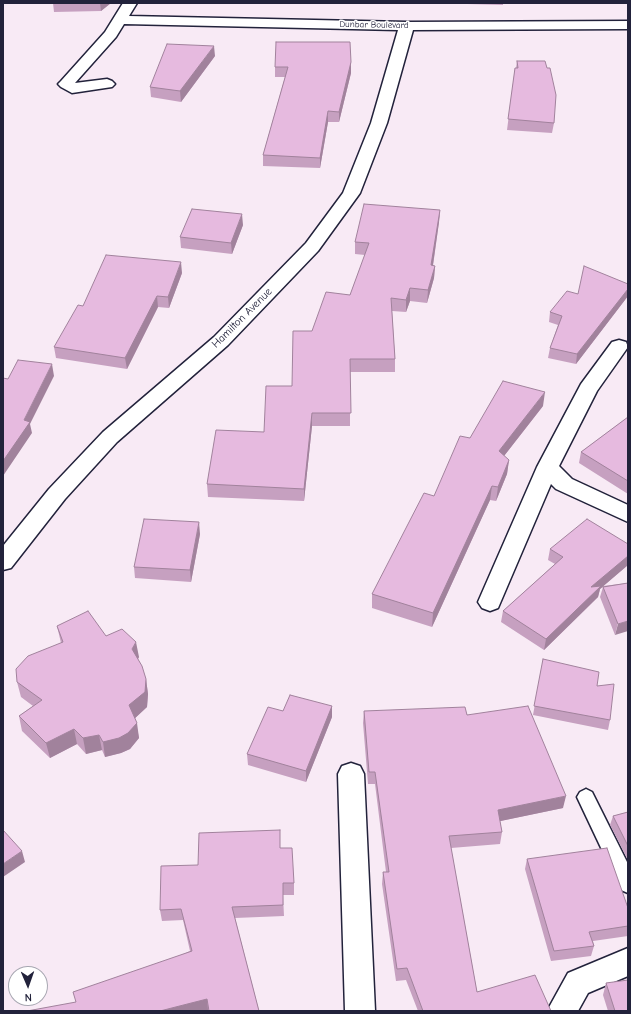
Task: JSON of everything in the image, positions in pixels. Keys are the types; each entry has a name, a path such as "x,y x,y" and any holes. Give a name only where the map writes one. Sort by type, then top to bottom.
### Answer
{"street":[{"path":"107,84 72,88 66,84 111,34 130,3"},
{"name":"Dunbar Boulevard","path":"119,20 408,26 628,24"},
{"name":"Hamilton Avenue","path":"3,562 57,494 110,437 221,341 312,247 351,193 379,123 408,26"},
{"path":"490,602 548,467 588,389 619,346"},
{"path":"548,467 564,484 628,514"},
{"path":"352,774 353,850 360,1011"},
{"path":"562,1011 578,983 628,962"}],"lane":[{"path":"586,797 628,884"}],"building":[{"path":"276,42 350,42 351,62 339,112 328,111 320,158 263,155 288,67 275,67"},
{"path":"167,44 214,46 180,91 150,87"},
{"path":"517,61 545,61 547,68 550,68 556,95 554,123 508,119 515,68 518,68"},
{"path":"364,204 440,210 431,265 435,266 428,290 410,288 406,300 391,298 395,359 350,359 351,413 312,413 304,489 207,484 216,430 264,432 266,386 292,386 293,331 312,331 326,292 350,295 369,243 355,242"},
{"path":"192,209 242,214 231,243 180,237"},
{"path":"106,255 181,262 168,297 157,296 125,358 54,347 78,305 83,306"},
{"path":"584,266 628,284 628,289 577,354 550,348 562,316 550,312 567,291 578,294"},
{"path":"18,360 52,364 24,420 30,422 3,461 3,378 8,379"},
{"path":"503,381 545,392 499,451 509,460 498,487 492,486 433,613 372,594 424,493 434,496 460,436 470,438"},
{"path":"628,417 628,481 581,452"},
{"path":"144,519 199,522 190,570 134,567"},
{"path":"587,519 628,544 628,556 591,587 601,586 546,639 503,611 563,557 550,549"},
{"path":"628,583 628,621 618,624 603,587"},
{"path":"88,611 106,636 122,629 136,642 132,649 142,666 146,679 145,692 129,705 137,723 128,733 119,738 103,742 99,735 83,738 74,729 46,743 19,716 42,700 17,682 16,669 28,656 63,642 57,626"},
{"path":"543,659 599,672 597,686 614,684 610,720 534,706"},
{"path":"290,695 332,706 306,771 247,754 268,707 283,711"},
{"path":"528,706 566,796 498,810 502,832 449,836 477,992 535,975 551,1011 423,1011 407,968 397,969 383,872 389,872 375,772 369,772 364,711 465,707 467,715"},
{"path":"628,812 628,846 613,816"},
{"path":"3,830 22,851 3,864"},
{"path":"280,830 280,848 292,848 294,883 283,883 283,905 232,907 259,1011 209,1011 207,999 160,1011 27,1011 76,1002 73,992 192,951 181,909 160,910 161,866 198,865 199,833"},
{"path":"607,848 628,908 628,926 589,932 594,946 554,951 527,859"},
{"path":"628,980 628,1011 615,1011 606,983"}]}
